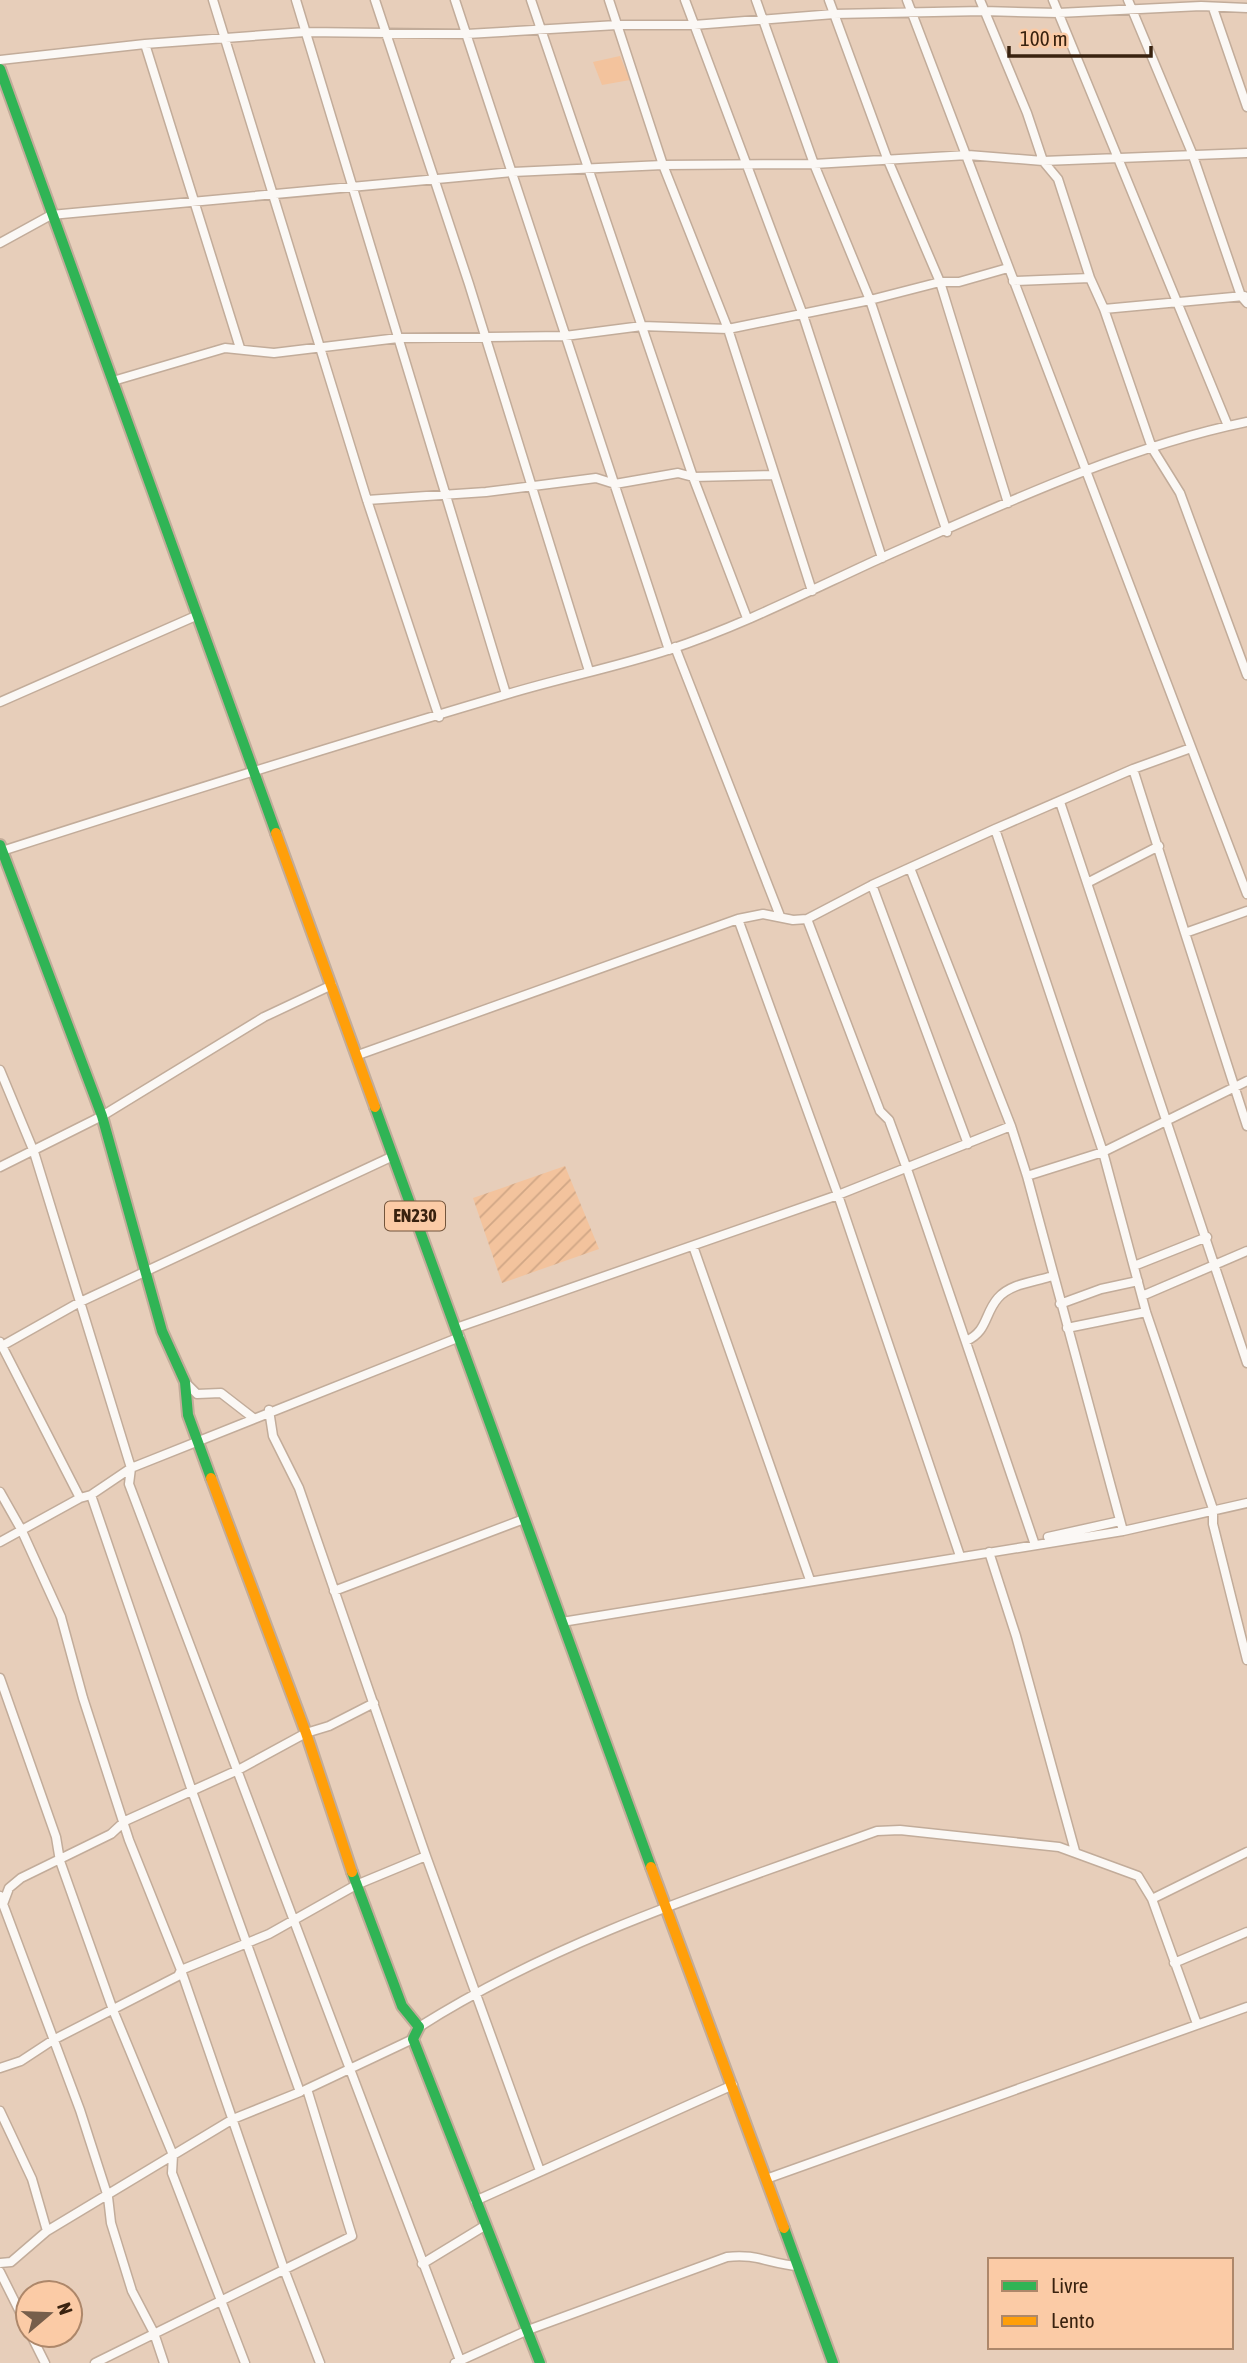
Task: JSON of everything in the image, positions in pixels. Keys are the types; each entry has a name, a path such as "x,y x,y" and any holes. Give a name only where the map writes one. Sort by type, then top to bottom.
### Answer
{"main road":[{"name":"EN230","path":"0,69 524,1519 833,2363"},
{"path":"1,848 102,1116 162,1331 185,1382 188,1415 197,1441 306,1733 356,1885 402,2006 419,2027 413,2039 540,2363"}],"street":[{"path":"213,0 367,500 439,717"},
{"path":"296,0 506,694"},
{"path":"375,0 533,487 589,671"},
{"path":"454,0 672,648 780,916"},
{"path":"531,0 692,477 747,618"},
{"path":"609,0 663,165 728,330 812,592"},
{"path":"685,0 744,165 803,315 882,558"},
{"path":"755,0 814,164 870,300 947,532"},
{"path":"829,0 887,158 940,282 1009,503"},
{"path":"907,0 968,155 1013,281 1089,472 1247,894"},
{"path":"980,0 1027,113 1043,161 1058,179 1090,278 1104,309 1153,448 1180,493 1247,675"},
{"path":"1053,0 1179,300 1228,426"},
{"path":"0,60 145,44 305,32 467,34 617,25 694,25 834,14 983,11 1058,13 1129,4 1200,3 1213,8 1247,8"},
{"path":"1104,309 1179,300 1245,298 1192,153 1129,4"},
{"path":"1213,8 1247,107"},
{"path":"145,44 240,348"},
{"path":"0,243 51,215 513,172 663,165 814,164 968,155 1043,161 1119,160 1192,153 1247,153"},
{"path":"113,381 225,348 274,353 321,345 398,338 485,339 565,335 642,326 728,330 940,282 959,282 1008,268"},
{"path":"1013,281 1090,278"},
{"path":"1,848 253,770 439,717 506,694 672,648 812,592 882,558 1009,503 1153,448 1228,426 1247,424"},
{"path":"367,500 533,487 596,478 615,484 678,473 692,477 773,475"},
{"path":"1,700 198,615"},
{"path":"358,1055 738,919 763,914 807,919 872,885 995,829 1133,769 1191,748"},
{"path":"1133,769 1247,1126"},
{"path":"1060,802 1217,1264 1247,1363"},
{"path":"995,829 1103,1152 1146,1312 1213,1509 1213,1524 1247,1660"},
{"path":"1087,883 1159,846"},
{"path":"910,868 1011,1126 1123,1531"},
{"path":"872,885 968,1144"},
{"path":"1185,933 1247,911"},
{"path":"738,919 838,1195 960,1556"},
{"path":"807,919 880,1111 889,1121 907,1169 1034,1542"},
{"path":"0,1167 102,1116 264,1017 332,985"},
{"path":"0,1070 34,1152 131,1468 129,1484 459,2362 528,2330 727,2257 761,2256 775,2265 798,2266"},
{"path":"1027,1176 1103,1152 1167,1123 1247,1081"},
{"path":"0,1542 80,1497 91,1495 131,1468 269,1410 458,1333 838,1195 1011,1126"},
{"path":"80,1497 1,1345 80,1302 393,1156"},
{"path":"1134,1266 1207,1237"},
{"path":"694,1246 810,1580"},
{"path":"1142,1296 1247,1251"},
{"path":"966,1341 979,1335 998,1298 1010,1288 1049,1277"},
{"path":"1060,1304 1101,1289 1138,1281"},
{"path":"1067,1328 1146,1312"},
{"path":"185,1382 197,1394 221,1393 252,1417"},
{"path":"269,1410 273,1436 299,1488 426,1856 540,2171"},
{"path":"0,1492 21,1529 61,1617 83,1698 129,1840 181,1970 284,2269 320,2363"},
{"path":"91,1495 245,1942 304,2090 352,2236 349,2240 284,2269 95,2363"},
{"path":"1034,1542 1123,1531 1247,1503"},
{"path":"334,1591 524,1519"},
{"path":"562,1622 989,1552 1120,1521"},
{"path":"989,1552 1016,1636 1075,1851"},
{"path":"0,1678 56,1837 60,1861 113,2010 173,2155 172,2173 245,2363"},
{"path":"1,1904 9,1888 21,1878 111,1834 125,1821 238,1770 306,1733 329,1726 374,1703"},
{"path":"419,2027 474,1992 666,1906 877,1831 933,1833 1075,1851 1138,1876 1152,1899 1197,2024"},
{"path":"1152,1899 1247,1852"},
{"path":"0,2068 21,2061 53,2040 178,1976 181,1970 269,1934 291,1918 356,1885 426,1856"},
{"path":"0,1896 108,2197 111,2224 132,2291 154,2333 164,2363"},
{"path":"1174,1963 1247,1933"},
{"path":"766,2179 1247,2007"},
{"path":"0,2263 11,2262 47,2231 108,2197 233,2119 350,2072 413,2039"},
{"path":"475,2201 733,2085"},
{"path":"0,2111 32,2179 38,2208 47,2231"},
{"path":"422,2264 486,2225"},
{"path":"0,2272 14,2300"}],"shaded area":[{"path":"620,56 630,80 602,85 593,62"},
{"path":"565,1166 599,1249 502,1283 473,1198"}],"traffic: fast":[{"path":"0,69 276,833"},
{"path":"0,845 102,1116 162,1331 185,1382 188,1415 211,1478"},
{"path":"375,1107 651,1867"},
{"path":"352,1872 402,2006 419,2027 413,2039 540,2363"},
{"path":"784,2228 833,2363"}],"traffic: slow":[{"path":"276,833 375,1107"},
{"path":"211,1478 306,1733 352,1872"},
{"path":"651,1867 784,2228"}]}
